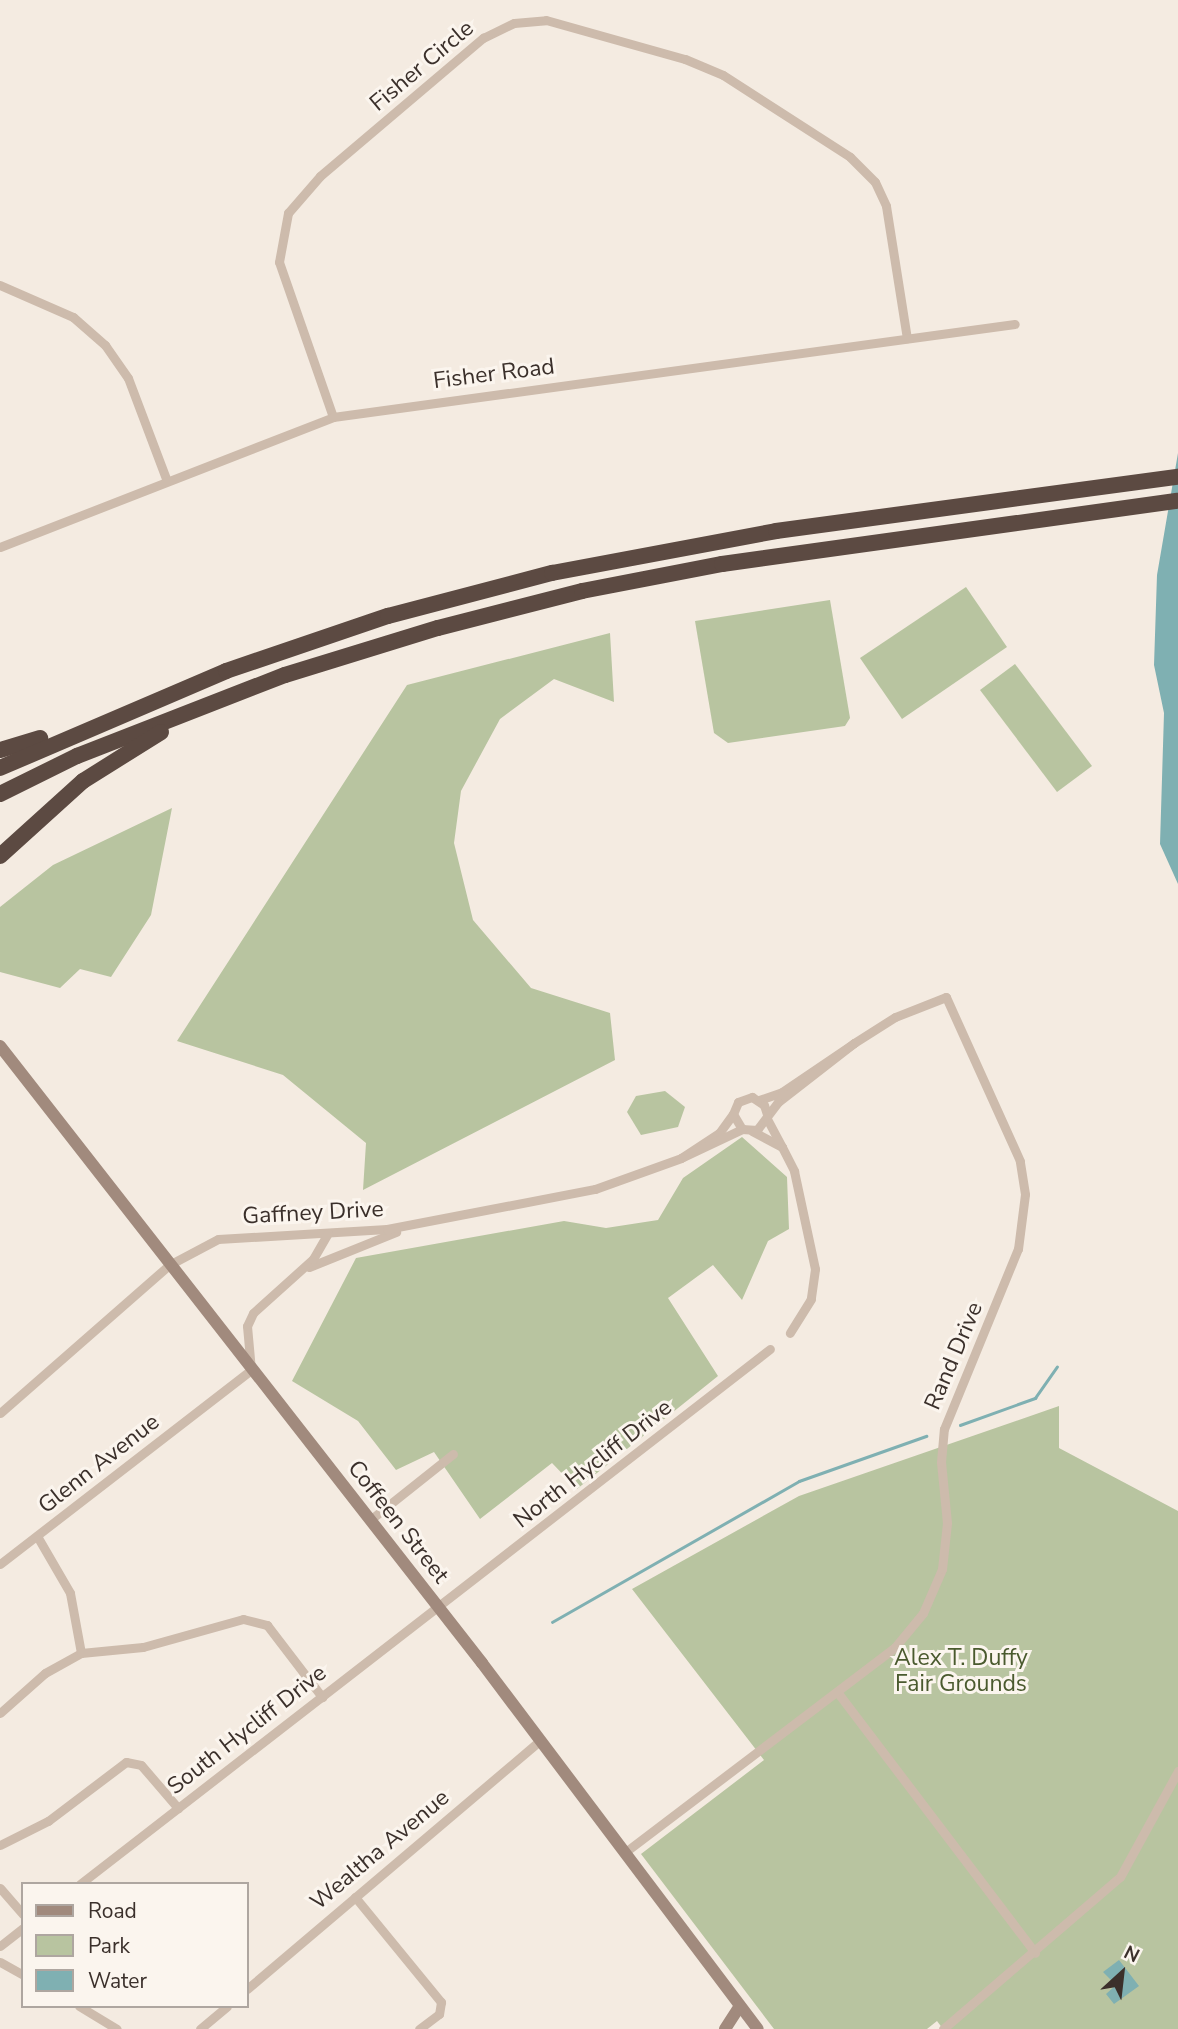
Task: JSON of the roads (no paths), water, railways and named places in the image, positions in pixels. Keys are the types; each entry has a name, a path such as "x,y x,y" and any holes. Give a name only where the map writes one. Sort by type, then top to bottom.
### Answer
{"highway":[{"path":"0,750 355,626 552,573 776,531 1178,477"},
{"path":"0,794 78,757 229,695 354,652 582,591 736,562 1178,500"},
{"path":"0,768 164,694"},
{"path":"0,856 56,803 102,768 229,695"}],"main road":[{"name":"Coffeen Street","path":"0,1046 438,1608 758,2029"},
{"path":"725,2029 740,2006"}],"street":[{"name":"Fisher Circle","path":"333,417 279,262 288,213 320,176 483,38 514,23 546,20 685,59 723,75 850,157 875,182 886,206 908,338"},
{"path":"0,285 73,317 105,345 128,378 167,481"},
{"name":"Fisher Road","path":"0,547 333,417 1015,324"},
{"name":"Rand Drive","path":"624,1853 838,1693 895,1647 931,1598 942,1569 947,1535 941,1462 944,1429 1008,1279 1023,1224 1025,1194 1013,1138 946,997 881,1024 854,1044"},
{"path":"790,1333 811,1299 815,1269 794,1171 759,1100 782,1092 854,1044"},
{"path":"767,1117 854,1044"},
{"name":"Gaffney Drive","path":"681,1158 719,1133 742,1099 759,1100"},
{"path":"733,1114 747,1130 782,1147"},
{"name":"Gaffney Drive","path":"0,1413 169,1265 218,1239 328,1233 418,1224 595,1189 681,1158 747,1130 767,1117"},
{"path":"298,1272 418,1224"},
{"path":"251,1370 247,1326 253,1313 313,1259 328,1233"},
{"name":"North Hycliff Drive","path":"438,1608 770,1349"},
{"name":"Glenn Avenue","path":"81,1653 70,1593 37,1536 251,1370"},
{"path":"370,1520 453,1454"},
{"path":"0,1563 37,1536"},
{"name":"South Hycliff Drive","path":"83,1882 438,1608"},
{"path":"0,1713 45,1673 81,1653 144,1647 234,1620 262,1623 286,1647 322,1697"},
{"path":"838,1693 1035,1953"},
{"name":"Wealtha Avenue","path":"248,1988 540,1741"},
{"path":"0,1845 48,1821 126,1762 141,1765 178,1808"},
{"path":"943,2029 1035,1953 1120,1877 1178,1771"},
{"path":"0,1888 21,1912"},
{"path":"355,1897 441,2002 439,2014 419,2029"},
{"path":"0,1946 21,1930"},
{"path":"0,1962 21,1974"},
{"path":"82,2008 117,2029"},
{"path":"200,2029 225,2008"}],"water":[{"path":"1178,453 1178,884 1160,844 1164,713 1154,665 1157,575"},
{"path":"1119,1960 1139,1986 1114,2004 1106,1994 1116,1985 1103,1972"}],"waterway":[{"path":"960,1425 1035,1398 1057,1367"},
{"path":"552,1622 799,1481 926,1436"}],"park label":[{"name":"Alex T. Duffy Fair Grounds","path":"961,1671"}]}
